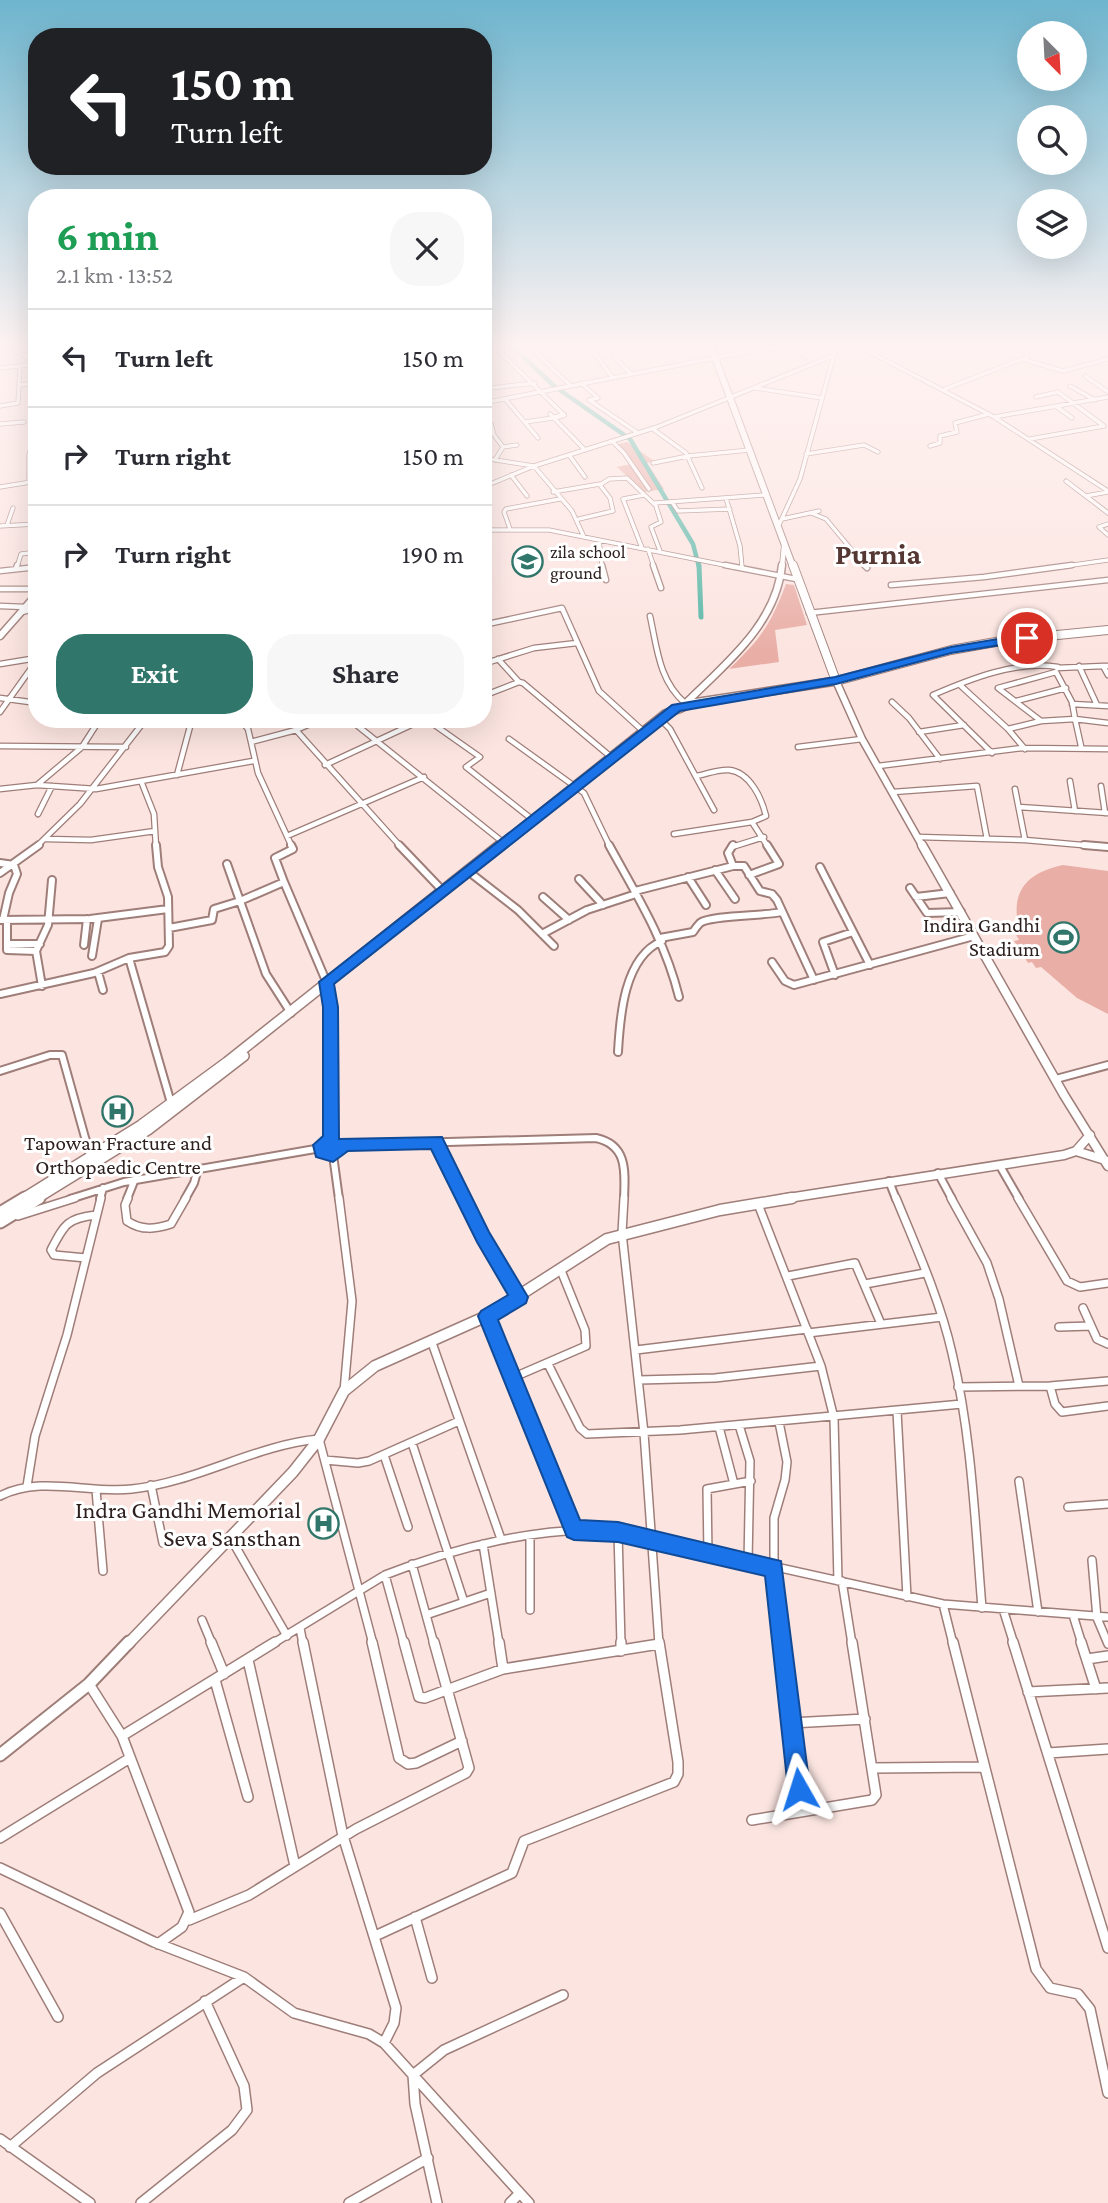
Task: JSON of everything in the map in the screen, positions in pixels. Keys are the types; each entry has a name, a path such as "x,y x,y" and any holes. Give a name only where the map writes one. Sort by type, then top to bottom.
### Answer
{"highway":[{"path":"749,447 836,681 951,650 1007,640 1108,631"}],"main road":[{"path":"328,985 504,842 578,788 611,757 665,714 684,706 836,681"},
{"path":"92,1160 227,1062 473,874 684,706"},
{"path":"0,1220 92,1160 173,1112 233,1066 290,1013"}],"street":[{"path":"495,460 503,447"},
{"path":"582,447 585,450"},
{"path":"492,483 534,466 596,447"},
{"path":"617,447 649,489"},
{"path":"676,447 688,456 702,488"},
{"path":"778,527 793,499 808,447"},
{"path":"806,454 852,447"},
{"path":"868,447 878,452"},
{"path":"1042,447 1108,491"},
{"path":"653,463 688,456 750,450"},
{"path":"569,455 585,477"},
{"path":"492,460 534,466 553,492 579,519 585,528 584,537"},
{"path":"512,475 527,496"},
{"path":"553,492 625,477 654,504 661,522 651,527 660,551"},
{"path":"1066,481 1108,513"},
{"path":"0,487 28,482"},
{"path":"579,519 614,510 600,484"},
{"path":"1100,486 1108,484"},
{"path":"1086,496 1108,491"},
{"path":"644,495 623,499 662,588"},
{"path":"654,504 765,495"},
{"path":"726,498 742,567"},
{"path":"510,529 504,512 506,509 560,499"},
{"path":"669,502 678,511 730,509"},
{"path":"7,525 13,508"},
{"path":"782,519 819,511"},
{"path":"811,513 826,519 867,568"},
{"path":"0,526 28,524"},
{"path":"1108,524 1099,527 1108,535"},
{"path":"492,530 537,529 695,557 796,579"},
{"path":"599,540 600,559 606,580"},
{"path":"650,615 664,675 672,692 684,706 757,631 783,576 784,546"},
{"path":"16,569 21,554 28,553"},
{"path":"891,585 984,577 1108,560"},
{"path":"0,571 28,568"},
{"path":"809,614 1108,580"},
{"path":"0,589 28,591"},
{"path":"0,636 28,604"},
{"path":"0,606 26,607"},
{"path":"492,623 562,608 599,691 643,731"},
{"path":"20,612 28,610"},
{"path":"492,661 534,648 577,643"},
{"path":"498,659 519,682 611,757"},
{"path":"0,664 28,660"},
{"path":"992,753 933,695 1031,665 1046,664 1057,670 1072,704 1081,746"},
{"path":"1079,666 1097,705"},
{"path":"998,688 1079,666 1106,666 1108,675"},
{"path":"0,712 28,672"},
{"path":"985,678 1041,721"},
{"path":"836,681 862,739 1107,1164"},
{"path":"492,692 519,682"},
{"path":"961,686 1008,729 1024,749"},
{"path":"1016,701 1066,688"},
{"path":"0,698 28,702"},
{"path":"892,702 940,759"},
{"path":"1072,704 1108,706"},
{"path":"1008,729 1041,721 1076,719 1108,723"},
{"path":"663,722 670,729 714,810"},
{"path":"919,732 964,726"},
{"path":"37,785 82,747 94,728"},
{"path":"0,873 14,865 66,821 96,789 140,728"},
{"path":"177,775 190,728"},
{"path":"247,728 253,761 293,849 275,858 304,934 328,985 331,1139"},
{"path":"251,742 301,728"},
{"path":"360,728 504,842"},
{"path":"325,765 404,728"},
{"path":"438,728 480,757 466,767 533,820"},
{"path":"296,730 325,765 443,891"},
{"path":"509,739 578,788 661,939 679,996"},
{"path":"798,747 862,739"},
{"path":"0,746 126,747"},
{"path":"878,766 1024,749 1081,746 1108,749"},
{"path":"0,789 37,785 96,789 253,761"},
{"path":"674,834 765,818 766,812 758,795 740,774 730,770 696,776"},
{"path":"287,836 424,777"},
{"path":"0,994 98,972 129,958 165,952 169,946 168,897 159,867 154,814 141,780"},
{"path":"1070,781 1075,811"},
{"path":"38,814 52,786"},
{"path":"893,792 977,786 988,839"},
{"path":"1018,807 1107,813 1101,786"},
{"path":"1015,789 1025,840"},
{"path":"750,875 779,864 752,822"},
{"path":"46,839 91,840 155,831"},
{"path":"733,866 728,853 733,845 764,837"},
{"path":"918,837 1025,840 1108,848"},
{"path":"0,863 14,865"},
{"path":"227,864 267,979 290,1013"},
{"path":"14,865 17,874 9,893 4,920 8,952 36,951"},
{"path":"542,934 635,893 715,870 744,866 760,891 775,896 814,980"},
{"path":"820,867 870,965"},
{"path":"715,870 735,899"},
{"path":"473,874 508,901 554,946"},
{"path":"688,877 706,905"},
{"path":"579,879 603,905"},
{"path":"42,986 36,951 49,921 52,880"},
{"path":"169,928 205,923 212,920 214,909 240,901 284,881"},
{"path":"910,888 927,913 961,912"},
{"path":"916,898 950,893"},
{"path":"543,897 569,920"},
{"path":"4,920 98,919 168,909"},
{"path":"618,1052 621,1008 640,956 650,946 661,939 693,932 700,923 709,919 764,916 782,912"},
{"path":"84,945 87,919"},
{"path":"92,956 98,919"},
{"path":"835,975 822,942 853,932"},
{"path":"772,962 789,984 835,975 974,936"},
{"path":"7,944 40,944"},
{"path":"129,958 171,1103"},
{"path":"98,972 103,990"},
{"path":"0,1071 50,1055 62,1055 92,1160"},
{"path":"1056,1079 1108,1065"},
{"path":"1076,1151 1090,1135"},
{"path":"331,1139 341,1145 596,1138 610,1141 618,1149 625,1172 622,1233 644,1433 659,1644 678,1762 678,1774 674,1782 524,1841 519,1849 517,1867 512,1873 375,1936"},
{"path":"320,1149 323,1143 331,1139"},
{"path":"436,1142 483,1237 519,1297"},
{"path":"320,1149 324,1154 333,1155 340,1150 341,1145"},
{"path":"0,1220 135,1179 320,1149"},
{"path":"344,1391 375,1366 487,1316 607,1239 622,1233 720,1210 938,1173 1000,1166 1076,1151 1107,1164"},
{"path":"0,1755 89,1684 293,1472 319,1439 344,1391 352,1301 333,1155"},
{"path":"1000,1166 1067,1281 1080,1287 1108,1283"},
{"path":"135,1179 125,1205 127,1221 136,1227 155,1229 176,1220 194,1183 198,1168"},
{"path":"938,1173 987,1263 1019,1386"},
{"path":"889,1181 942,1317 962,1404 982,1608"},
{"path":"27,1486 35,1436 69,1327 103,1188"},
{"path":"752,1820 872,1800 877,1789 840,1581 834,1418 821,1366 758,1204"},
{"path":"86,1258 54,1255 51,1250 71,1218 96,1215"},
{"path":"788,1276 851,1262 858,1267 881,1324"},
{"path":"513,1378 574,1353 588,1343 561,1268"},
{"path":"865,1284 925,1273"},
{"path":"1083,1308 1097,1339 1108,1344"},
{"path":"487,1316 574,1530"},
{"path":"636,1350 942,1317"},
{"path":"1059,1327 1091,1326"},
{"path":"431,1340 501,1539"},
{"path":"548,1364 583,1433 644,1433 834,1418 962,1404"},
{"path":"639,1380 715,1378 821,1366"},
{"path":"958,1387 1051,1386 1107,1382"},
{"path":"1051,1386 1055,1404 1062,1412 1108,1406"},
{"path":"897,1411 907,1597"},
{"path":"324,1461 358,1463 384,1455 459,1421"},
{"path":"779,1422 787,1462 774,1518 774,1568 801,1811"},
{"path":"739,1425 750,1461 748,1562"},
{"path":"719,1427 734,1484"},
{"path":"319,1439 341,1528 361,1592 399,1758 403,1763 416,1763 462,1741"},
{"path":"0,1496 27,1486 96,1490 151,1485 297,1441 319,1439"},
{"path":"412,1443 464,1602"},
{"path":"384,1455 408,1527"},
{"path":"708,1554 707,1489 751,1481"},
{"path":"1019,1481 1038,1612"},
{"path":"151,1485 163,1543"},
{"path":"96,1490 103,1571"},
{"path":"1068,1507 1108,1504"},
{"path":"122,1736 385,1575 412,1564 501,1539 574,1530 618,1532 943,1604 1108,1618"},
{"path":"618,1532 621,1651"},
{"path":"530,1537 530,1610"},
{"path":"230,1538 287,1636"},
{"path":"483,1544 503,1669"},
{"path":"1091,1560 1097,1618 1108,1644"},
{"path":"158,1944 189,1920 213,1913 343,1836 466,1773 469,1764 412,1564"},
{"path":"385,1575 417,1694 425,1698 503,1669 659,1644"},
{"path":"426,1615 491,1593"},
{"path":"943,1604 1036,1969 1047,1988 1054,1992 1077,1992 1084,1997 1090,2009 1108,2093"},
{"path":"1003,1609 1108,1948"},
{"path":"1073,1615 1096,1689"},
{"path":"202,1620 224,1674"},
{"path":"300,1628 343,1836 396,2008 394,2023 384,2043"},
{"path":"1087,1658 1108,1656"},
{"path":"248,1660 295,1866"},
{"path":"215,1680 248,1797"},
{"path":"89,1684 122,1736 189,1912 189,1920"},
{"path":"1028,1692 1108,1688"},
{"path":"791,1723 865,1719"},
{"path":"1048,1753 1108,1749"},
{"path":"0,1838 130,1758"},
{"path":"873,1768 985,1767"},
{"path":"0,1868 158,1944 244,1977 294,2013 369,2034 384,2043 529,2203"},
{"path":"0,1913 58,2017"},
{"path":"415,1917 432,1978"},
{"path":"10,2147 97,2073 244,1977"},
{"path":"413,2075 444,2050 562,1995"},
{"path":"141,2203 232,2130 244,2119 249,2108 250,2099 205,2001"},
{"path":"413,2075 415,2104 437,2203"},
{"path":"0,2139 90,2203"},
{"path":"349,2203 428,2158"},
{"path":"510,2203 520,2193"}],"shaded area":[{"path":"616,447 634,447 654,461 647,463 664,489 644,492 617,467 631,464"},
{"path":"786,584 794,585 807,625 775,630 779,662 729,669 764,631"},
{"name":"Indira Gandhi Stadium","path":"1063,865 1108,871 1108,1014 1077,998 1041,967 1036,968 1032,962 1028,963 1014,941 1019,940 1015,933 1020,932 1017,906 1023,887 1039,873"}],"waterway":[{"path":"635,447 693,544 699,567"},
{"path":"699,565 701,617"}],"place":[{"name":"zila school ground","path":"527,562"},
{"name":"Indira Gandhi Stadium","path":"1063,937"},
{"name":"Tapowan Fracture and Orthopaedic Centre","path":"118,1111"},
{"name":"Indra Gandhi Memorial Seva Sansthan","path":"324,1524"}],"district":[{"name":"Purnia","path":"878,554"}],"route":[{"path":"799,1789 774,1568 618,1532 574,1530 487,1316 519,1297 483,1237 436,1142 341,1145 340,1150 333,1155 321,1152 321,1145 331,1139 330,1007 326,982 676,708 693,703 836,681 951,650 1027,638"}]}
